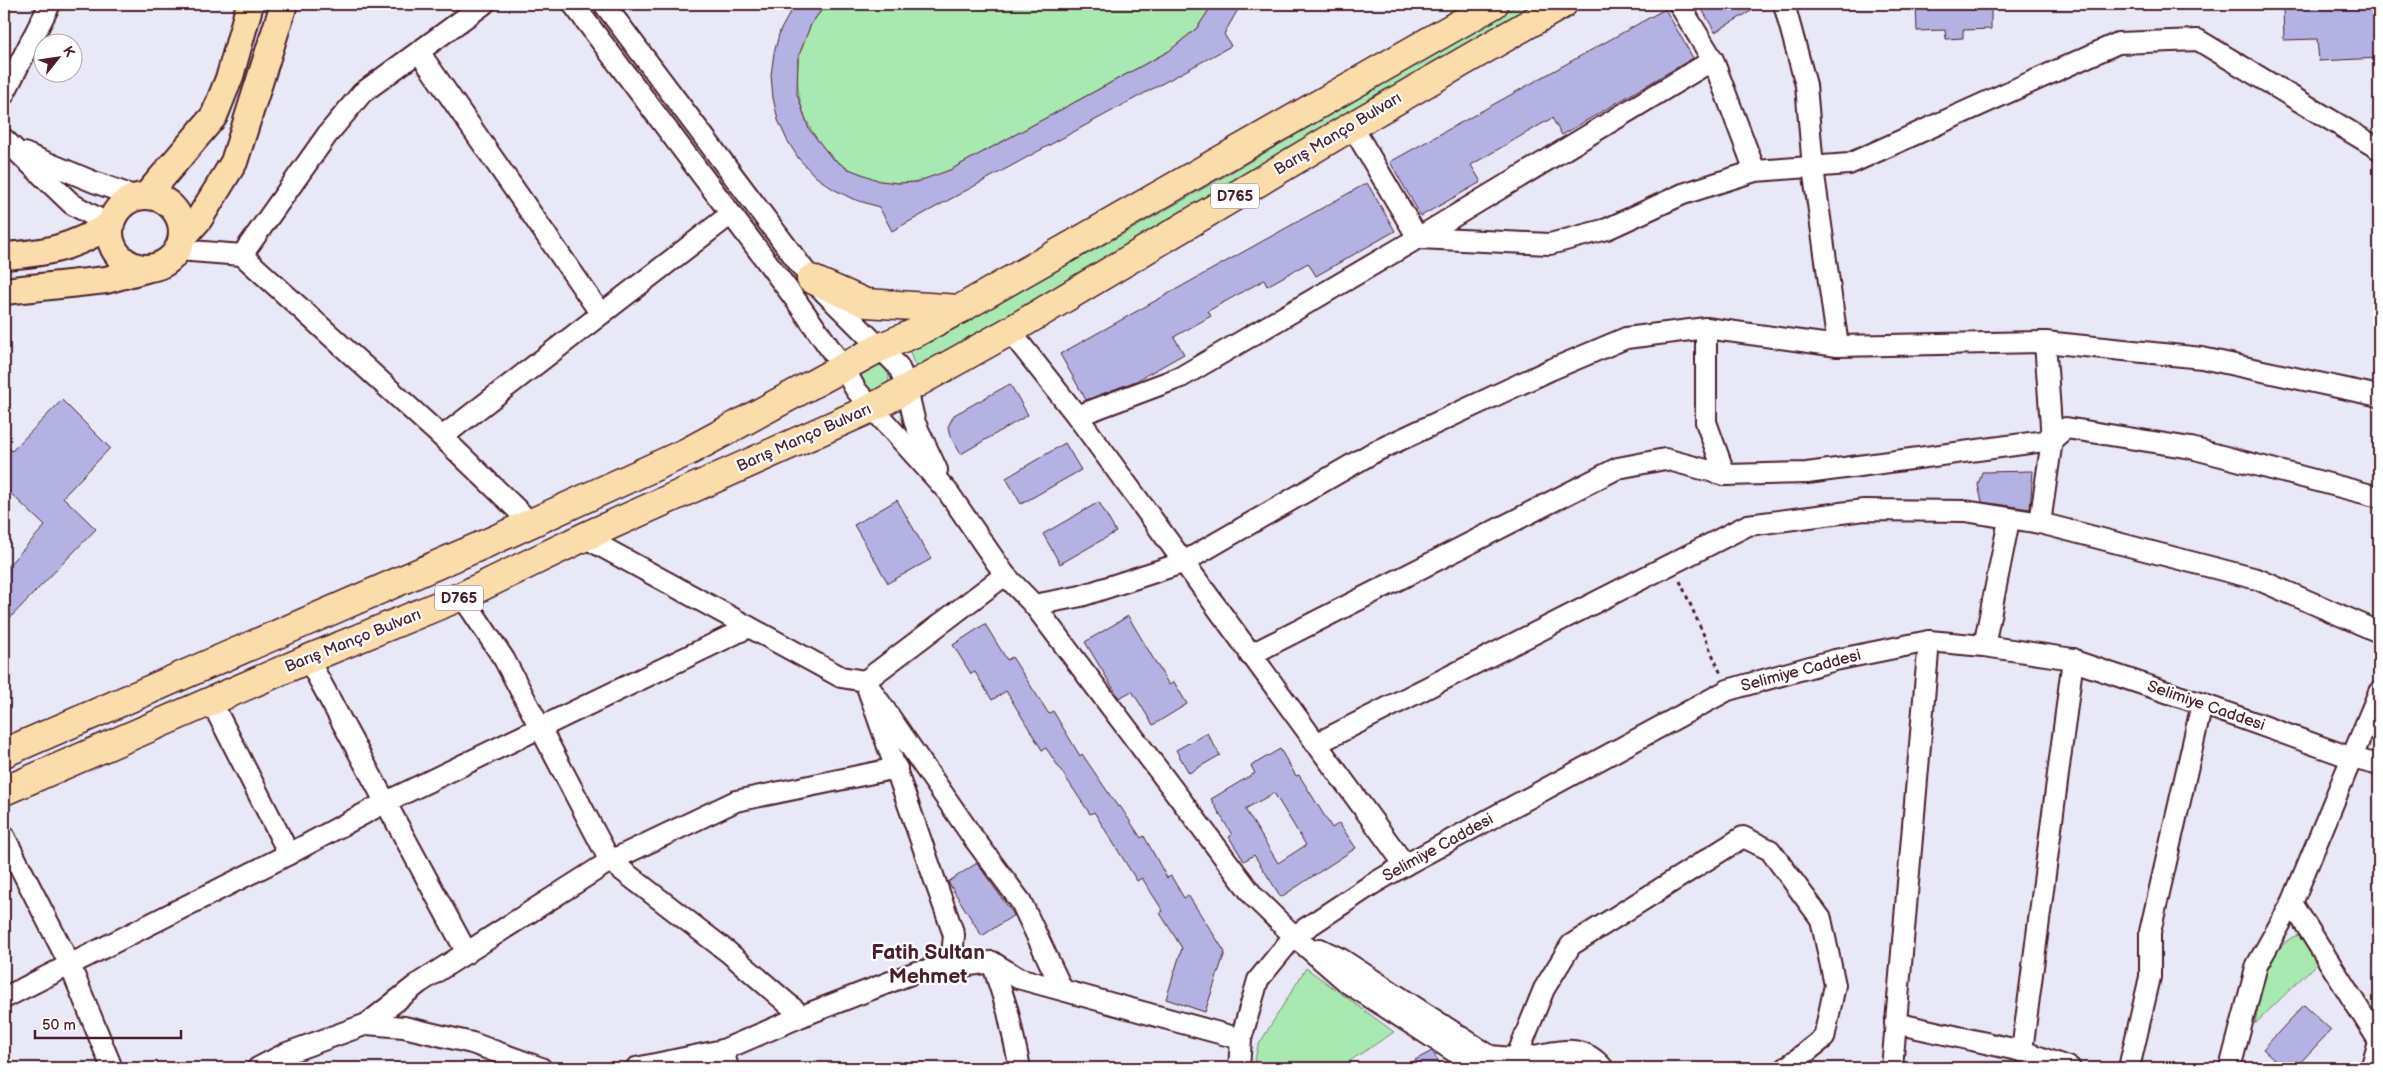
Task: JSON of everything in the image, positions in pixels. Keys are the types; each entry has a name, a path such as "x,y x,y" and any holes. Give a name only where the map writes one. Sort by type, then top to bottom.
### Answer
{"highway":[{"name":"D765","path":"4,753 689,451 879,348 917,332 960,309 1494,4"},
{"name":"Barış Manço Bulvarı","path":"4,790 308,659 462,596 584,537 872,408 1010,331 1352,126 1563,4"},
{"path":"811,279 866,303 960,309"}],"main road":[{"path":"142,196 214,116 230,76 250,4"},
{"path":"4,291 106,280 165,263 199,219 234,162 284,4"},
{"path":"146,269 122,260 114,250 110,238 110,225 115,212 124,202 142,196 162,199 174,209 182,222 180,244"},
{"path":"4,256 42,254 70,246 110,225"}],"street":[{"path":"4,94 50,4"},
{"path":"242,255 327,135 362,93 484,4"},
{"path":"573,4 844,367 856,390 948,492 1005,575 1034,605 1254,897 1294,936 1348,983 1480,1068"},
{"path":"604,4 811,279 898,366 915,423 948,492"},
{"path":"1680,4 1713,60 1755,171"},
{"path":"1784,4 1806,85 1813,168 1838,346"},
{"path":"1418,238 1550,244 1607,229 1683,194 1755,171 1849,164 2118,43 2198,40 2379,149"},
{"path":"419,52 601,314"},
{"path":"1077,416 1181,377 1418,238 1713,60"},
{"path":"1352,126 1418,238"},
{"path":"9,144 94,182 142,196"},
{"path":"9,144 72,204 110,225"},
{"path":"442,437 731,214"},
{"path":"180,244 242,255 442,437 530,522"},
{"path":"1706,328 1706,422 1725,475"},
{"path":"1034,605 1081,596 1182,563 1374,452 1550,370 1626,338 1706,328 1838,346 2045,342 2202,358 2379,396"},
{"path":"1010,331 1077,416 1182,563 1405,866"},
{"path":"2040,523 2052,440 2045,342"},
{"path":"1250,655 1618,468 1666,459 1725,475 1807,473 2052,440 2066,428 2191,448 2379,497"},
{"path":"1316,744 1748,525 1864,510 1965,511 2009,520 2040,523 2257,579 2379,632"},
{"path":"1984,646 2009,520"},
{"path":"584,537 841,677 865,681 972,836 1021,902 1062,989"},
{"path":"865,681 1005,575"},
{"path":"462,596 504,659 610,861 728,952 802,1016"},
{"path":"4,998 289,854 386,802 749,627"},
{"path":"1892,1068 1930,641"},
{"name":"Selimiye Caddesi","path":"1239,1068 1242,1038 1258,980 1294,936 1371,884 1728,690 1836,660 1930,641 1984,646 2073,659 2074,661 2202,704 2352,758 2379,765"},
{"path":"308,659 467,953"},
{"path":"2022,1051 2073,659"},
{"path":"865,681 954,935 951,967"},
{"path":"2230,1068 2257,965 2292,904 2379,692"},
{"path":"211,701 289,854"},
{"path":"2129,1068 2150,977 2150,932 2202,704"},
{"path":"258,1068 287,1052 367,1024 419,983 610,861 736,801 897,768"},
{"path":"4,836 70,963 112,1068"},
{"path":"1515,1063 1544,989 1571,945 1743,837 1770,850 1821,919 1835,985 1824,1038 1786,1068"},
{"path":"2292,904 2379,1042 2371,1068"},
{"path":"1294,936 1341,959 1490,1056 1515,1063 1572,1049 1594,1057 1603,1068"},
{"path":"992,962 1008,1012 1020,1068"},
{"path":"636,1068 726,1059 802,1016 916,972 992,962 1018,978 1242,1038"},
{"path":"1895,1023 2022,1051 2070,1068"},
{"path":"367,1024 404,1028 472,1043 541,1068"}],"path":[{"path":"1672,562 1728,690"}],"green space":[{"path":"828,4 1213,4 1197,28 1169,51 950,170 925,180 899,183 867,178 840,163 819,142 805,116 798,88 799,58 809,29"},
{"path":"1520,4 1548,4 920,371 913,361 909,349 987,309 1141,224"},
{"path":"874,363 884,367 889,376 888,386 872,396 858,375"},
{"path":"2301,934 2319,961 2255,1024 2263,985 2273,959 2280,948 2289,940"},
{"path":"1306,968 1394,1032 1339,1068 1253,1068 1258,1046"}],"building":[{"path":"795,4 826,4 811,24 798,58 797,94 809,129 831,157 846,168 880,181 898,183 916,182 950,170 1169,51 1197,28 1213,4 1241,4 1224,34 1231,46 892,231 879,207 853,199 833,189 815,176 799,159 787,140 778,120 773,98 771,75 774,53 780,31"},
{"path":"1699,4 1763,4 1715,32"},
{"path":"1916,4 1991,4 1991,29 1963,30 1963,38 1946,39 1945,30 1917,31"},
{"path":"2316,4 2379,4 2379,58 2319,61 2317,39 2284,40 2283,8 2316,7"},
{"path":"1665,9 1693,58 1562,135 1552,118 1471,165 1481,182 1421,216 1390,162"},
{"path":"1367,183 1395,231 1316,276 1308,263 1267,286 1264,280 1208,311 1211,316 1174,337 1184,354 1136,381 1086,400 1060,354"},
{"path":"1010,384 1028,415 961,454 950,436 948,427 954,415"},
{"path":"62,400 110,448 63,497 96,529 4,624 4,570 45,526 4,487 4,443 12,451"},
{"path":"1065,443 1081,470 1021,504 1006,478"},
{"path":"2033,471 2030,509 1982,502 1978,485 1982,472"},
{"path":"897,500 931,559 888,583 854,525"},
{"path":"1099,502 1116,532 1060,564 1043,534"},
{"path":"1128,616 1169,685 1174,682 1187,704 1153,725 1132,691 1119,698 1085,642"},
{"path":"985,624 1007,660 1012,657 1049,714 1053,711 1080,756 1082,754 1141,838 1144,836 1167,878 1171,876 1184,898 1188,895 1225,952 1205,1012 1166,999 1182,948 1160,913 1163,911 1142,878 1137,881 1094,812 1090,814 1046,748 1042,750 1006,691 992,700 975,672 971,674 953,645"},
{"path":"1207,733 1220,755 1189,773 1176,750"},
{"path":"1280,749 1296,776 1299,775 1332,828 1339,823 1356,848 1281,897 1254,855 1244,861 1229,837 1232,835 1211,799 1255,773 1251,766","holes":["1274,793 1306,845 1278,863 1245,809"]},
{"path":"977,863 1014,915 982,936 948,882"},
{"path":"2304,1005 2331,1030 2295,1068 2284,1068 2263,1049"},
{"path":"1432,1051 1443,1068 1400,1068"}],"district":[{"name":"Fatih Sultan Mehmet","path":"928,964"}]}
